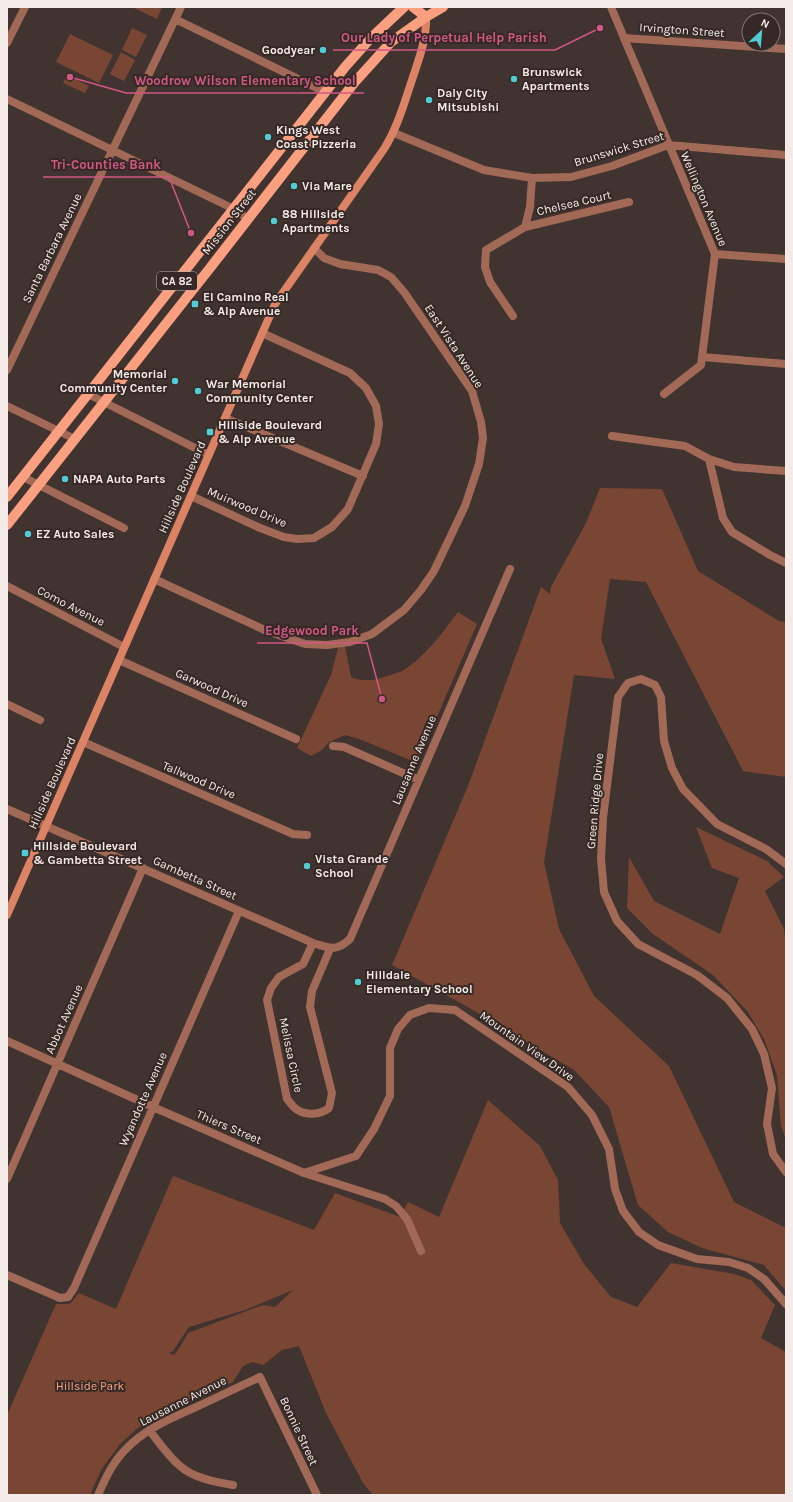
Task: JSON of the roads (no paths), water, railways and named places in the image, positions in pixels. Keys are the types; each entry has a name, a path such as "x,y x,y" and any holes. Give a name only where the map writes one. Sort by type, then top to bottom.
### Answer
{"main road":[{"name":"Mission Street","path":"7,496 345,67 370,39 404,7"},
{"path":"413,7 425,12"},
{"name":"Mission Street","path":"7,525 375,58 425,12 443,7"},
{"name":"Hillside Boulevard","path":"7,915 275,304 394,133 423,45 426,27 425,12"}],"street":[{"path":"7,43 25,7"},
{"name":"Santa Barbara Avenue","path":"7,370 181,7"},
{"name":"Wellington Avenue","path":"611,7 715,254 701,365 664,394"},
{"path":"175,19 325,92"},
{"name":"Irvington Street","path":"624,38 786,49"},
{"path":"7,98 234,209 248,219"},
{"name":"Brunswick Street","path":"394,133 484,170 532,178 571,177 612,166 668,145 786,155"},
{"name":"Chelsea Court","path":"525,227 530,207 532,178"},
{"name":"Chelsea Court","path":"513,316 490,282 485,267 486,250 525,227 629,202"},
{"name":"East Vista Avenue","path":"154,579 285,638 305,644 327,645 350,642 372,634 404,610 434,571 453,533 465,506 479,464 483,438 481,422 472,391 404,292 391,277 378,270 340,264 324,258 314,248"},
{"path":"715,254 786,259"},
{"name":"Muirwood Drive","path":"191,496 260,528 284,537 297,539 314,538 332,527 348,509 363,476 376,444 379,424 376,406 366,388 350,373 262,333"},
{"path":"703,357 786,364"},
{"path":"88,394 209,454"},
{"path":"7,406 75,439"},
{"path":"225,418 363,476"},
{"path":"612,436 685,446 709,459 734,468 786,471"},
{"path":"709,459 723,518 732,532 786,563"},
{"path":"23,477 124,528"},
{"name":"Lausanne Avenue","path":"330,948 342,947 350,939 510,569"},
{"name":"Como Avenue","path":"7,586 124,647"},
{"name":"Garwood Drive","path":"119,660 296,738"},
{"name":"Green Ridge Drive","path":"786,864 766,849 717,824 683,789 672,768 664,741 661,697 655,685 641,679 628,683 618,697 603,818 601,859 604,892 617,921 638,944 697,976 727,998 752,1029 764,1054 772,1088 767,1124 773,1154 786,1172"},
{"path":"7,704 40,720"},
{"name":"Tallwood Drive","path":"83,742 293,834 307,835"},
{"path":"333,746 344,747 419,780"},
{"name":"Gambetta Street","path":"7,809 313,942 330,948"},
{"name":"Abbot Avenue","path":"7,1179 143,868"},
{"name":"Wyandotte Avenue","path":"7,1275 60,1298 68,1297 74,1288 239,910"},
{"name":"Melissa Circle","path":"313,942 303,964 279,977 270,988 267,1000 287,1099 296,1109 310,1114 322,1113 329,1108 332,1093 310,1007 312,991 330,948"},
{"name":"Mountain View Drive","path":"304,1172 356,1156 374,1129 390,1096 390,1048 398,1030 410,1015 428,1008 455,1010 568,1087 592,1115 609,1149 615,1189 623,1210 639,1232 658,1244 697,1259 729,1262 748,1268 764,1279 786,1304"},
{"name":"Thiers Street","path":"7,1041 153,1107 304,1172 385,1199 396,1206 407,1219 421,1251"},
{"name":"Lausanne Avenue","path":"98,1495 108,1474 119,1457 134,1441 149,1430 260,1377"},
{"name":"Bonnie Street","path":"260,1377 317,1495"},
{"path":"149,1430 176,1463 184,1470 208,1479 233,1485"}],"place":[{"name":"Our Lady of Perpetual Help Parish","path":"600,28"},
{"name":"Goodyear","path":"323,50"},
{"name":"Woodrow Wilson Elementary School","path":"70,77"},
{"name":"Brunswick Apartments","path":"514,79"},
{"name":"Daly City Mitsubishi","path":"429,100"},
{"name":"Kings West Coast Pizzeria","path":"268,137"},
{"name":"Via Mare","path":"294,186"},
{"name":"88 Hillside Apartments","path":"274,221"},
{"name":"Tri-Counties Bank","path":"191,233"},
{"name":"El Camino Real & Alp Avenue","path":"195,304"},
{"name":"Memorial Community Center","path":"175,381"},
{"name":"War Memorial Community Center","path":"198,391"},
{"name":"Hillside Boulevard & Alp Avenue","path":"210,432"},
{"name":"NAPA Auto Parts","path":"65,479"},
{"name":"EZ Auto Sales","path":"28,534"},
{"name":"Edgewood Park","path":"382,699"},
{"name":"Hillside Boulevard & Gambetta Street","path":"25,853"},
{"name":"Vista Grande School","path":"307,866"},
{"name":"Hilldale Elementary School","path":"358,982"}],"park label":[{"name":"Hillside Park","path":"90,1386"}]}
